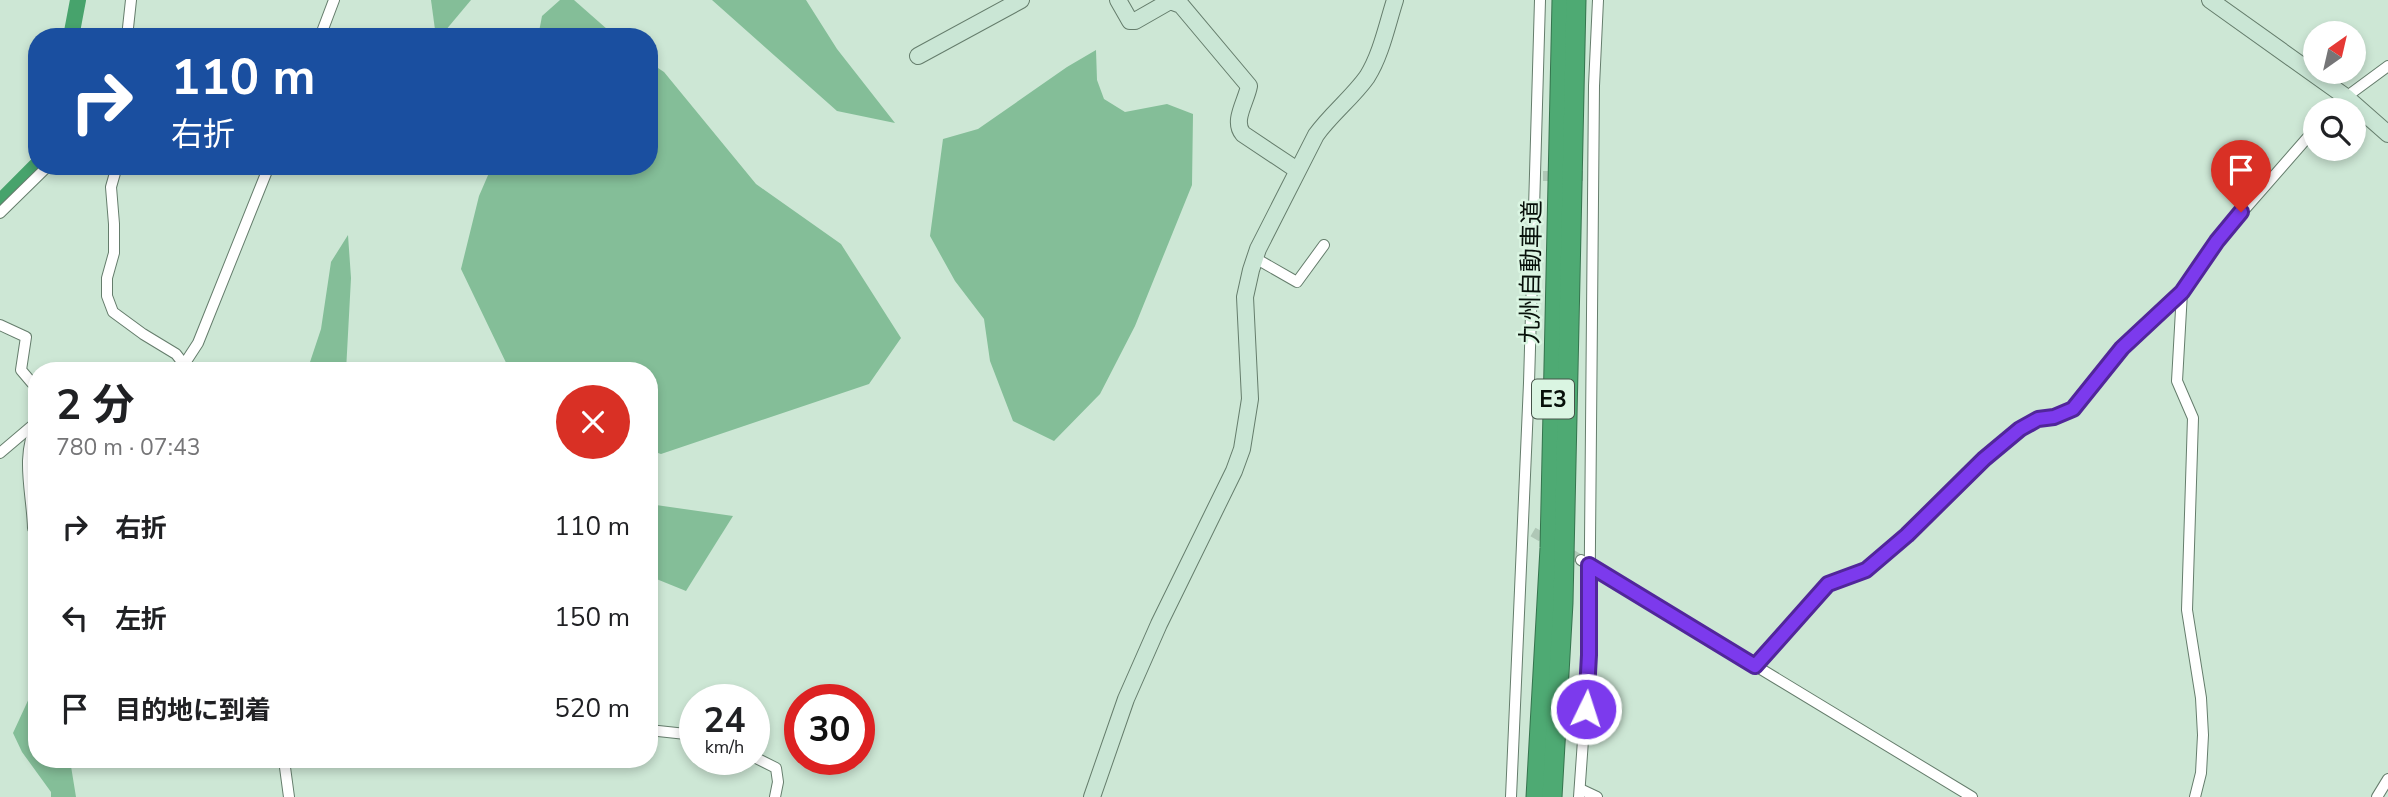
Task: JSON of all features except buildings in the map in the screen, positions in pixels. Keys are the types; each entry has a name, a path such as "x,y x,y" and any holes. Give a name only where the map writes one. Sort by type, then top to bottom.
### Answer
{"highway":[{"name":"九州自動車道","path":"1536,797 1550,548 1562,0"},
{"name":"九州自動車道","path":"1552,797 1563,603 1576,0"}],"street":[{"path":"128,28 131,0"},
{"path":"323,28 334,0"},
{"path":"918,57 1021,0"},
{"path":"1118,0 1130,21 1135,21 1170,1 1181,5 1249,86 1238,128 1297,170"},
{"path":"1092,797 1126,699 1242,449 1250,399 1245,297 1255,258 1315,135 1375,63 1395,0"},
{"path":"1511,797 1528,529 1539,176 1540,0"},
{"path":"1597,797 1580,793 1589,655 1585,563 1593,397 1590,176 1598,0"},
{"path":"2210,0 2346,97 2388,134"},
{"path":"2346,97 2388,66"},
{"path":"1755,666 1828,584 1866,570 1907,535 1984,459 2020,429 2038,419 2054,417 2073,409 2122,348 2182,292 2217,241 2303,143"},
{"path":"0,213 39,175"},
{"path":"114,175 111,187 114,253 107,278 107,296 113,312 176,354 183,362"},
{"path":"189,362 265,175"},
{"path":"1255,258 1297,282 1324,245"},
{"path":"2182,292 2177,382 2193,418 2187,610 2202,698 2203,735 2201,773 2195,797"},
{"path":"0,325 26,337 21,370 28,378"},
{"path":"0,453 28,430"},
{"path":"1585,563 1972,797"},
{"path":"658,731 679,733"},
{"path":"770,765 776,768 778,782 775,797"},
{"path":"285,768 289,797"},
{"path":"2377,797 2388,779"}],"green space":[{"path":"431,0 471,0 448,28 435,28"},
{"path":"560,0 574,0 606,28 540,28 542,16"},
{"path":"712,0 806,0 837,49 895,123 837,111"},
{"path":"1096,50 1097,80 1104,99 1125,112 1167,104 1193,114 1192,185 1135,326 1100,394 1054,441 1013,421 990,361 984,319 955,281 930,236 943,139 978,129"},
{"path":"658,68 756,184 841,244 901,338 869,384 658,453 658,362 506,362 461,269 479,196 488,175 658,175"},
{"path":"348,235 351,278 346,362 310,362 321,329 331,262"},
{"path":"658,505 733,516 686,591 658,580"},
{"path":"28,700 28,760 13,733"},
{"path":"34,768 71,768 76,797 51,797 51,792"}],"waterway":[{"path":"73,28 78,0"},
{"path":"0,202 28,174"}],"tunnel":[{"path":"1543,176 1587,176"},
{"path":"1533,532 1581,560"}],"route":[{"path":"1586,709 1589,565 1755,666 1828,584 1866,570 1907,535 1984,459 2020,429 2038,419 2054,417 2073,409 2122,348 2182,292 2217,241 2241,212"}]}
